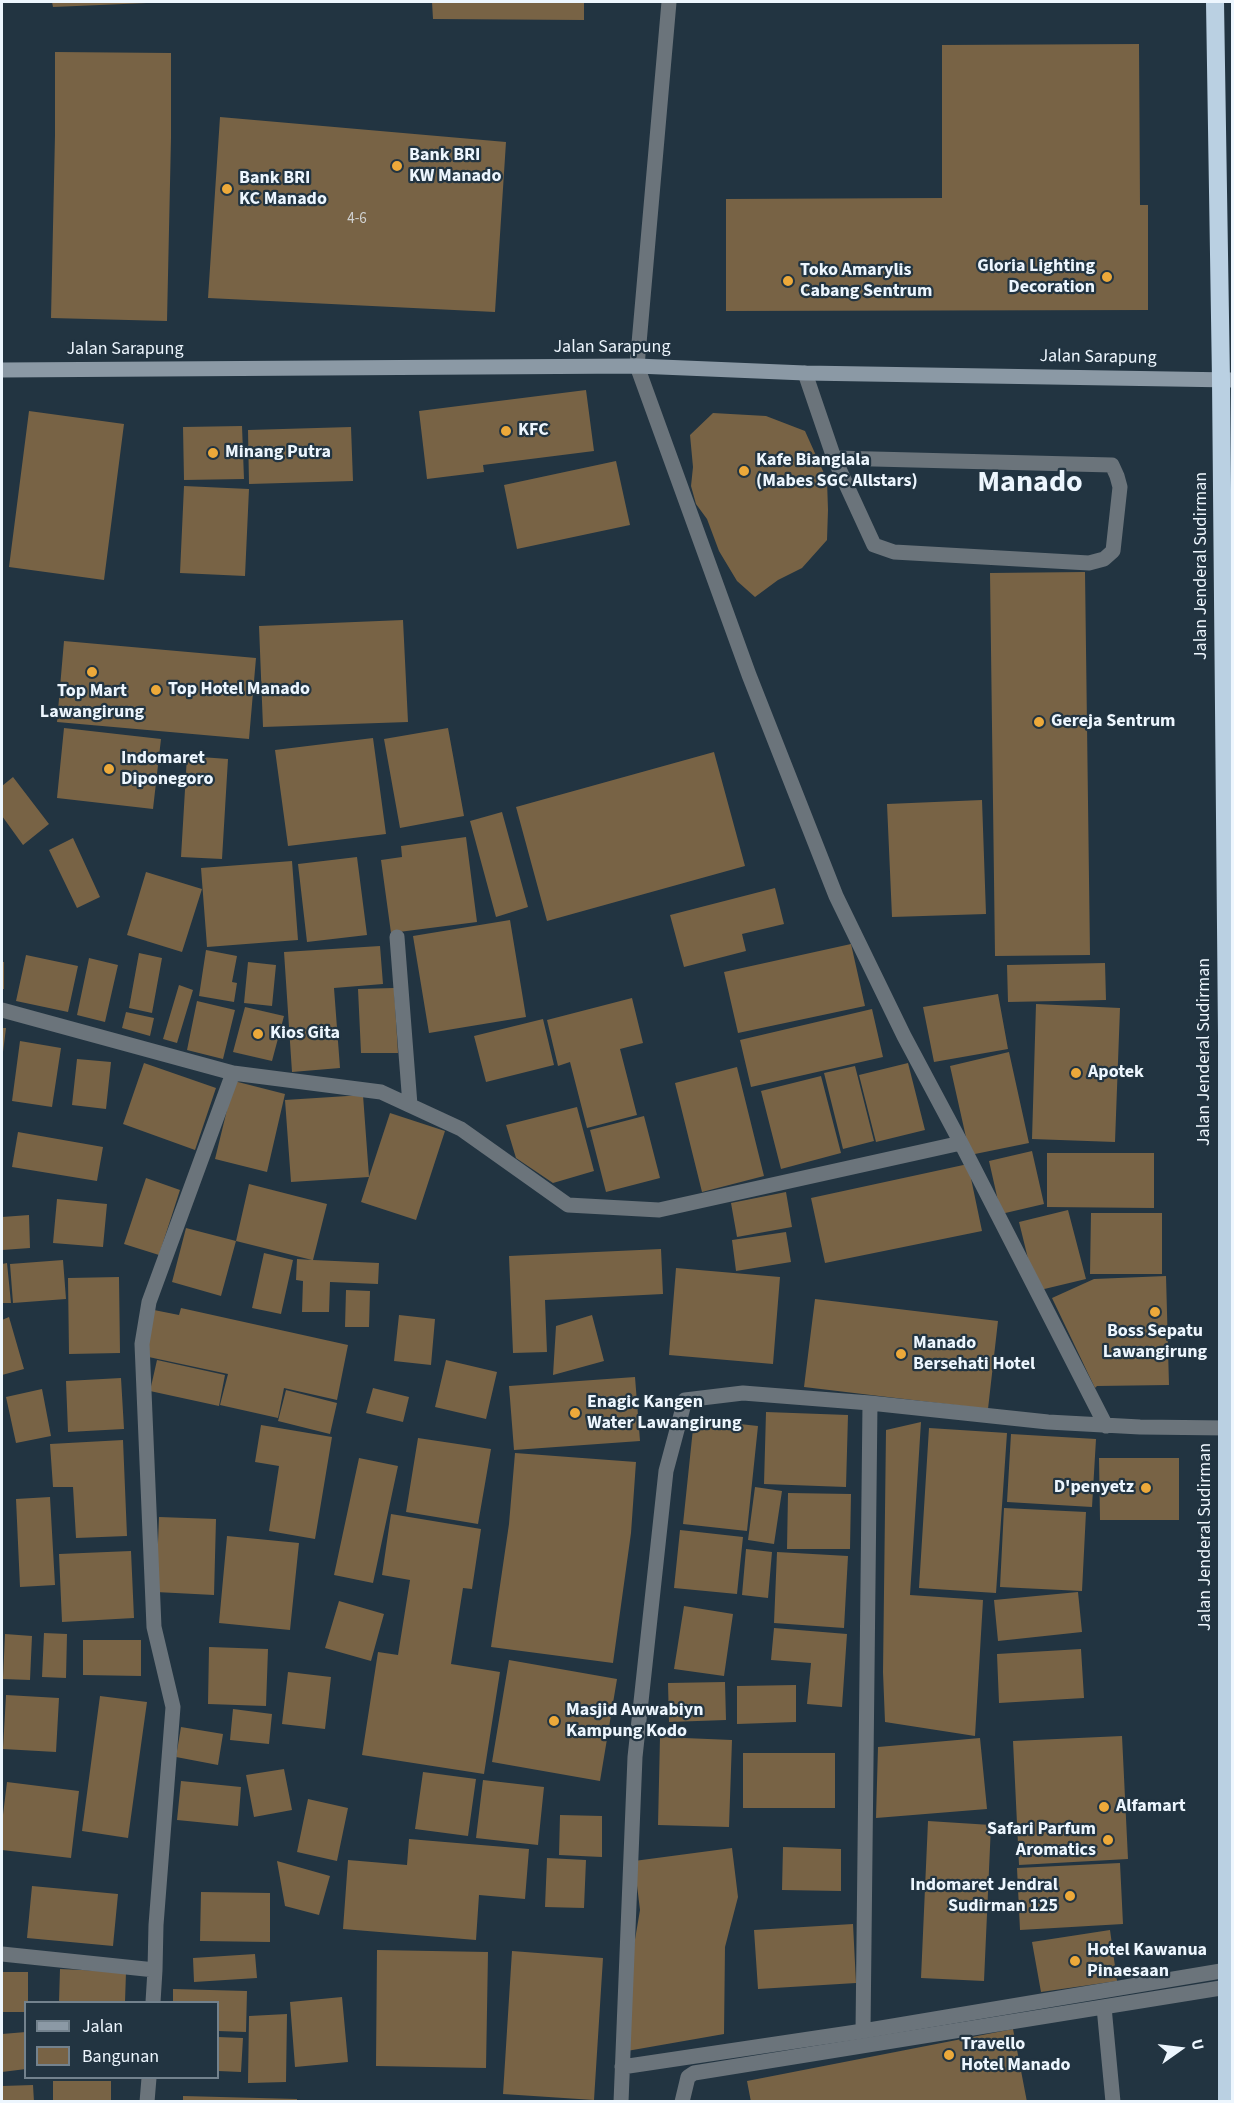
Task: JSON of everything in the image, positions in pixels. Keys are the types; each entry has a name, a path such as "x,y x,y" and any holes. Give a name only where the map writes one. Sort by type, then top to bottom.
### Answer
{"highway":[{"name":"Jalan Jenderal Sudirman","path":"1215,2 1227,380 1227,1978 1224,2101"}],"main road":[{"name":"Jalan Sarapung","path":"2,370 637,366 805,373 1227,380"}],"street":[{"path":"669,2 637,366 749,675 836,896 904,1036 1106,1426"},
{"path":"805,373 834,458 874,544 883,550 1089,563 1104,559 1113,551 1120,487 1118,476 1112,465 834,458"},
{"path":"397,937 410,1105"},
{"path":"2,1010 233,1072 381,1092 461,1129 568,1204 659,1210 961,1143"},
{"path":"153,2001 156,1925 174,1707 154,1627 142,1344 149,1302 233,1072"},
{"path":"621,2102 635,1757 666,1471 685,1400 743,1393 870,1403 1048,1422 1106,1426 1227,1428"},
{"path":"863,2031 870,1403"},
{"path":"2,1954 155,1970"},
{"path":"622,2067 1227,1978"},
{"path":"682,2102 688,2078 694,2073 1104,2007 1227,1978"},
{"path":"1104,2007 1113,2102"},
{"path":"147,2102 149,2079"}],"building":[{"path":"52,2 147,2 147,3 53,7"},
{"path":"432,2 584,2 584,20 433,19"},
{"path":"1139,44 1140,205 1148,205 1148,310 726,311 726,199 942,198 942,45"},
{"path":"55,52 171,53 167,321 51,318"},
{"path":"220,117 506,142 495,312 208,298"},
{"name":"KFC","path":"586,390 594,451 483,465 484,472 427,479 419,411"},
{"path":"29,411 124,424 104,580 9,567"},
{"path":"713,413 766,416 805,431 827,480 827,540 802,568 778,580 755,597 737,581 719,551 707,519 696,504 691,486 693,467 690,435"},
{"name":"Minang Putra","path":"242,426 244,479 184,480 183,427"},
{"path":"351,427 353,481 249,484 248,430"},
{"path":"616,461 630,525 517,549 504,485"},
{"path":"184,486 249,489 245,576 180,573"},
{"name":"Gereja Sentrum","path":"1085,572 1090,955 995,956 990,573"},
{"path":"403,620 408,722 263,727 259,626"},
{"name":"Top Hotel Manado","path":"64,641 256,658 249,739 57,722"},
{"name":"Indomaret Diponegoro","path":"64,728 161,739 153,809 57,798"},
{"path":"448,728 464,816 400,828 384,739"},
{"path":"373,738 386,834 288,846 275,750"},
{"path":"714,752 745,866 547,921 516,807"},
{"path":"187,756 228,759 222,859 181,857"},
{"path":"13,777 49,824 23,845 2,816 2,786"},
{"path":"982,800 986,914 892,917 887,804"},
{"path":"502,812 528,907 496,917 470,821"},
{"path":"466,837 477,922 391,933 381,860 402,857 401,846"},
{"path":"73,838 100,897 77,908 49,850"},
{"path":"357,857 367,935 307,942 298,864"},
{"path":"292,861 298,940 207,947 201,868"},
{"path":"146,872 202,889 182,952 127,935"},
{"path":"775,888 784,924 742,934 746,951 684,967 670,915"},
{"path":"510,920 526,1017 429,1033 413,936"},
{"path":"851,944 865,1006 738,1033 724,972"},
{"path":"380,946 383,984 334,988 340,1068 292,1072 284,952"},
{"path":"206,950 237,956 232,982 237,983 234,1002 199,996"},
{"path":"139,953 162,958 152,1013 129,1008"},
{"path":"26,955 78,966 68,1012 16,1001"},
{"path":"89,958 118,965 105,1022 77,1015"},
{"path":"2,962 4,962 4,989 2,989"},
{"path":"248,962 276,965 272,1006 244,1003"},
{"path":"1105,963 1106,1000 1008,1002 1007,965"},
{"path":"179,985 193,990 177,1043 163,1039"},
{"path":"394,988 398,1053 361,1053 358,989"},
{"path":"998,994 1008,1049 934,1062 923,1007"},
{"path":"632,998 643,1043 620,1049 637,1115 587,1128 570,1062 558,1066 547,1020"},
{"path":"197,1001 235,1010 223,1059 187,1050"},
{"name":"Apotek","path":"1036,1004 1120,1008 1115,1142 1032,1139"},
{"name":"Kios Gita","path":"245,1007 284,1016 272,1061 233,1052"},
{"path":"872,1009 883,1057 751,1087 740,1040"},
{"path":"126,1012 154,1018 150,1036 122,1028"},
{"path":"543,1019 554,1065 486,1082 474,1036"},
{"path":"2,1028 6,1028 3,1052 2,1052"},
{"path":"20,1041 61,1048 52,1107 12,1101"},
{"path":"1009,1052 1029,1143 970,1155 950,1066"},
{"path":"77,1059 111,1062 106,1109 72,1105"},
{"path":"144,1063 216,1088 195,1150 123,1124"},
{"path":"908,1063 925,1130 876,1142 859,1075"},
{"path":"855,1066 874,1141 843,1149 824,1073"},
{"path":"737,1067 764,1176 702,1192 675,1083"},
{"path":"821,1076 841,1153 781,1169 761,1091"},
{"path":"234,1081 285,1094 267,1172 215,1159"},
{"path":"363,1095 369,1177 291,1182 285,1100"},
{"path":"577,1107 594,1171 553,1183 516,1158 506,1125"},
{"path":"390,1113 445,1131 416,1220 361,1202"},
{"path":"644,1116 660,1178 606,1192 590,1130"},
{"path":"18,1132 103,1147 97,1181 12,1167"},
{"path":"1032,1151 1044,1204 1001,1214 989,1161"},
{"path":"1047,1153 1154,1153 1154,1208 1047,1207"},
{"path":"968,1164 982,1231 825,1263 811,1198"},
{"path":"146,1178 180,1190 159,1255 124,1244"},
{"path":"249,1184 327,1204 313,1260 379,1263 378,1284 330,1282 329,1312 302,1312 303,1281 296,1280 297,1259 312,1260 236,1241"},
{"path":"786,1192 792,1227 737,1237 731,1203"},
{"path":"57,1199 107,1204 103,1247 53,1243"},
{"path":"1068,1210 1086,1279 1036,1291 1019,1222"},
{"path":"1091,1213 1162,1213 1162,1274 1090,1274"},
{"path":"29,1215 30,1248 2,1250 2,1217"},
{"path":"186,1228 236,1241 221,1296 172,1282"},
{"path":"786,1232 791,1262 736,1271 732,1240"},
{"path":"661,1249 663,1294 545,1300 547,1352 513,1353 509,1256"},
{"path":"264,1253 293,1260 281,1314 252,1308"},
{"path":"63,1260 66,1299 13,1303 10,1264"},
{"path":"7,1263 11,1303 2,1303 2,1264"},
{"path":"676,1268 780,1277 773,1364 669,1355"},
{"path":"1166,1276 1169,1385 1097,1386 1095,1388 1052,1298 1094,1279"},
{"path":"119,1277 120,1353 69,1354 68,1278"},
{"path":"346,1290 370,1291 369,1327 345,1327"},
{"name":"Manado Bersehati Hotel","path":"815,1299 998,1321 988,1409 804,1387"},
{"path":"181,1308 348,1345 337,1400 284,1388 278,1418 220,1405 228,1374 144,1356 154,1310 179,1315"},
{"path":"399,1315 435,1319 431,1365 394,1361"},
{"path":"592,1315 604,1361 553,1375 556,1326"},
{"path":"9,1317 24,1369 2,1375 2,1320"},
{"path":"157,1360 225,1375 219,1406 150,1391"},
{"path":"446,1360 497,1372 486,1419 435,1407"},
{"name":"Enagic Kangen Water Lawangirung","path":"635,1377 640,1441 514,1450 509,1386"},
{"path":"121,1378 124,1429 68,1432 66,1381"},
{"path":"373,1388 409,1397 403,1422 366,1413"},
{"path":"42,1389 51,1436 16,1443 6,1397"},
{"path":"286,1390 337,1403 330,1434 278,1421"},
{"path":"766,1412 848,1415 846,1487 764,1484"},
{"path":"694,1419 758,1426 747,1531 683,1524"},
{"path":"921,1422 910,1595 983,1600 975,1736 885,1722 883,1672 886,1430"},
{"path":"261,1425 332,1437 315,1539 269,1531 279,1466 255,1462"},
{"path":"929,1428 1007,1433 996,1593 919,1588"},
{"path":"1011,1434 1096,1439 1092,1507 1007,1502"},
{"path":"418,1438 491,1449 478,1524 406,1512"},
{"path":"123,1440 127,1536 76,1538 73,1487 53,1487 50,1444"},
{"path":"515,1453 636,1462 631,1533 613,1663 491,1647 509,1524"},
{"path":"359,1458 398,1466 373,1583 334,1575"},
{"path":"1099,1458 1179,1458 1179,1520 1100,1520"},
{"path":"755,1487 782,1491 774,1544 748,1540"},
{"path":"788,1493 851,1494 850,1549 787,1549"},
{"path":"50,1497 55,1585 20,1587 16,1499"},
{"path":"1004,1508 1086,1512 1082,1591 1000,1587"},
{"path":"391,1514 481,1529 472,1589 463,1588 451,1664 500,1672 484,1774 362,1755 378,1652 398,1655 410,1580 382,1575"},
{"path":"159,1517 216,1519 214,1595 156,1592"},
{"path":"680,1530 743,1537 737,1594 674,1588"},
{"path":"227,1536 299,1543 290,1630 219,1623"},
{"path":"746,1549 772,1552 768,1598 742,1595"},
{"path":"131,1551 134,1618 62,1622 59,1554"},
{"path":"777,1552 848,1556 844,1628 774,1623"},
{"path":"1078,1592 1082,1632 998,1641 994,1600"},
{"path":"339,1601 384,1614 371,1661 325,1648"},
{"path":"684,1606 733,1614 724,1676 674,1669"},
{"path":"774,1628 847,1634 842,1707 807,1704 811,1663 771,1660"},
{"path":"44,1633 67,1634 66,1678 42,1677"},
{"path":"5,1634 32,1636 30,1680 3,1679"},
{"path":"83,1640 141,1640 141,1676 83,1675"},
{"path":"209,1647 268,1649 266,1706 208,1704"},
{"path":"1081,1649 1084,1698 999,1703 997,1654"},
{"name":"Masjid Awwabiyn Kampung Kodo","path":"509,1660 617,1679 600,1781 492,1762"},
{"path":"288,1672 331,1677 325,1729 282,1724"},
{"path":"725,1682 726,1720 669,1722 668,1683"},
{"path":"796,1685 796,1722 737,1724 737,1686"},
{"path":"6,1695 59,1698 56,1752 3,1749"},
{"path":"100,1696 147,1702 128,1838 82,1831"},
{"path":"233,1709 272,1714 269,1744 230,1740"},
{"path":"181,1727 223,1734 218,1765 176,1757"},
{"path":"1122,1736 1128,1859 1019,1865 1013,1741"},
{"path":"660,1737 732,1740 729,1827 658,1825"},
{"path":"980,1738 987,1809 876,1818 878,1747"},
{"path":"743,1753 835,1753 835,1808 743,1808"},
{"path":"284,1769 292,1810 254,1817 246,1775"},
{"path":"423,1772 476,1779 468,1836 415,1829"},
{"path":"483,1780 544,1787 538,1845 476,1838"},
{"path":"181,1781 241,1787 238,1826 177,1820"},
{"path":"7,1782 79,1791 71,1858 2,1850 2,1823"},
{"path":"308,1799 348,1808 337,1861 297,1852"},
{"path":"560,1815 602,1816 602,1857 559,1855"},
{"path":"928,1821 991,1825 984,1981 921,1978"},
{"path":"409,1839 529,1849 525,1899 479,1895 476,1940 343,1929 348,1860 407,1865"},
{"path":"783,1847 841,1849 841,1891 782,1890"},
{"path":"732,1848 738,1897 725,1947 724,2034 627,2051 631,1963 640,1910 634,1861"},
{"path":"547,1858 586,1860 584,1908 545,1907"},
{"path":"277,1861 330,1876 319,1915 285,1906"},
{"name":"Indomaret Jendral Sudirman 125","path":"1120,1863 1123,1924 1020,1930 1017,1868"},
{"path":"32,1886 118,1894 113,1946 27,1938"},
{"path":"201,1892 270,1893 270,1942 200,1941"},
{"path":"853,1924 856,1983 758,1989 754,1930"},
{"name":"Hotel Kawanua Pinaesaan","path":"1110,1930 1117,1981 1041,1992 1032,1942"},
{"path":"377,1950 488,1952 486,2068 376,2066"},
{"path":"512,1951 603,1958 594,2100 503,2094"},
{"path":"255,1954 257,1978 194,1982 193,1958"},
{"path":"60,1969 126,1972 125,2001 59,2001"},
{"path":"2,1972 28,1972 28,2001 24,2001 24,2012 2,2012"},
{"path":"173,1989 247,1991 246,2032 219,2031 219,2001 173,2001"},
{"path":"342,1997 348,2062 295,2067 290,2002"},
{"path":"287,2014 286,2082 248,2083 249,2016"},
{"name":"Travello Hotel Manado","path":"1013,2029 1027,2102 751,2102 747,2081"},
{"path":"24,2032 24,2069 2,2072 2,2034"},
{"path":"219,2037 243,2038 241,2072 219,2071"},
{"path":"53,2081 111,2081 111,2102 53,2102"},
{"path":"33,2085 34,2102 2,2102 2,2086"},
{"path":"183,2096 297,2099 297,2102 183,2102"}],"place":[{"name":"Bank BRI KW Manado","path":"397,166"},
{"name":"Bank BRI KC Manado","path":"227,189"},
{"name":"Gloria Lighting Decoration","path":"1107,277"},
{"name":"Toko Amarylis Cabang Sentrum","path":"788,281"},
{"name":"KFC","path":"506,431"},
{"name":"Minang Putra","path":"213,453"},
{"name":"Kafe Bianglala (Mabes SGC Allstars)","path":"744,471"},
{"name":"Top Mart Lawangirung","path":"92,672"},
{"name":"Top Hotel Manado","path":"156,690"},
{"name":"Gereja Sentrum","path":"1039,722"},
{"name":"Indomaret Diponegoro","path":"109,769"},
{"name":"Kios Gita","path":"258,1034"},
{"name":"Apotek","path":"1076,1073"},
{"name":"Boss Sepatu Lawangirung","path":"1155,1312"},
{"name":"Manado Bersehati Hotel","path":"901,1354"},
{"name":"Enagic Kangen Water Lawangirung","path":"575,1413"},
{"name":"D'penyetz","path":"1146,1488"},
{"name":"Masjid Awwabiyn Kampung Kodo","path":"554,1721"},
{"name":"Alfamart","path":"1104,1807"},
{"name":"Safari Parfum Aromatics","path":"1108,1840"},
{"name":"Indomaret Jendral Sudirman 125","path":"1070,1896"},
{"name":"Hotel Kawanua Pinaesaan","path":"1075,1961"},
{"name":"Travello Hotel Manado","path":"949,2055"}],"district":[{"name":"Manado","path":"1030,484"}]}
